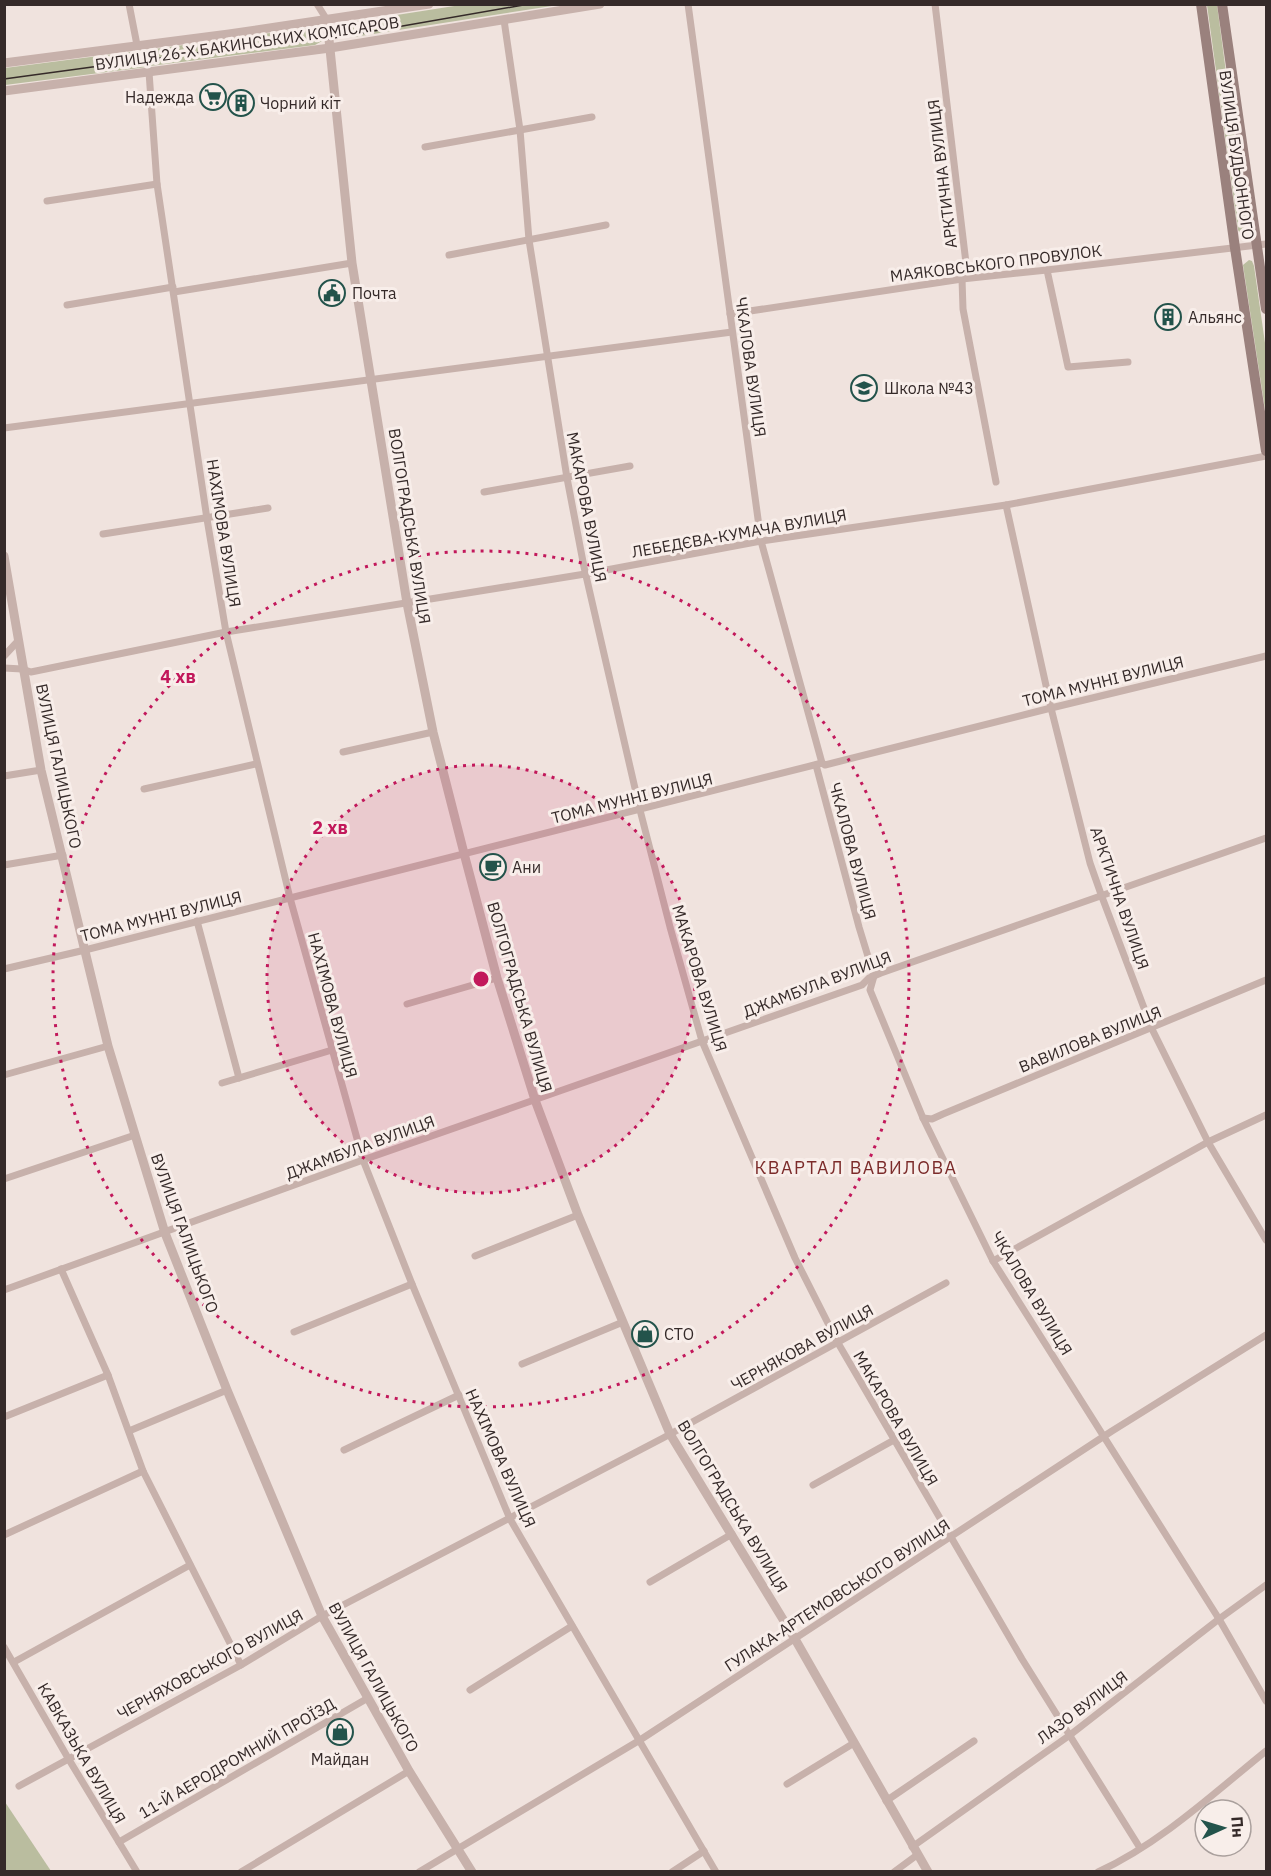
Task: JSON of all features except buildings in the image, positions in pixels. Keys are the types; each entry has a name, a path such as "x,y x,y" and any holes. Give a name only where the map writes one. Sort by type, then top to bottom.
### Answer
{"main road":[{"name":"ВУЛИЦЯ БУДЬОННОГО","path":"1201,4 1266,451"},
{"name":"ВУЛИЦЯ БУДЬОННОГО","path":"1222,4 1262,244 1266,309"}],"street":[{"path":"129,4 137,45"},
{"path":"317,4 327,20"},
{"name":"ВУЛИЦЯ 26-Х БАКИНСЬКИХ КОМІСАРОВ","path":"4,63 327,20 429,4"},
{"name":"ВУЛИЦЯ 26-Х БАКИНСЬКИХ КОМІСАРОВ","path":"4,91 330,48 600,4"},
{"name":"ЧКАЛОВА ВУЛИЦЯ","path":"688,4 762,541 859,927 874,976 870,990 923,1119 993,1261 1219,1619 1266,1701"},
{"name":"АРКТИЧНА ВУЛИЦЯ","path":"935,4 966,263 962,279 963,309 996,482"},
{"name":"ВОЛГОГРАДСЬКА ВУЛИЦЯ","path":"327,20 352,263 407,603 433,732 496,978 535,1100 578,1215 670,1434 795,1639 928,1872"},
{"name":"МАКАРОВА ВУЛИЦЯ","path":"504,20 520,130 529,240 546,356 585,574 640,810 702,1041 788,1241 838,1343 950,1538 1140,1848"},
{"name":"НАХІМОВА ВУЛИЦЯ","path":"148,72 157,184 226,632 290,898 363,1160 510,1519 716,1872"},
{"path":"425,147 592,117"},
{"path":"46,201 157,184"},
{"path":"449,255 606,225"},
{"name":"МАЯКОВСЬКОГО ПРОВУЛОК","path":"730,314 962,279 1262,244"},
{"path":"67,305 352,263"},
{"path":"1047,270 1068,368 1128,362"},
{"path":"4,428 732,332"},
{"name":"ЛЕБЕДЄВА-КУМАЧА ВУЛИЦЯ","path":"4,668 31,672 226,632 585,574 762,541 1006,505 1266,456"},
{"path":"484,492 630,466"},
{"name":"АРКТИЧНА ВУЛИЦЯ","path":"1006,505 1051,708 1090,863 1102,897 1152,1029 1208,1142 1266,1240"},
{"path":"103,534 268,508"},
{"name":"ВУЛИЦЯ ГАЛИЦЬКОГО","path":"4,556 41,770 108,1046 165,1233 227,1390 322,1616 409,1771 472,1872"},
{"path":"4,656 18,641"},
{"name":"ТОМА МУННІ ВУЛИЦЯ","path":"4,969 819,764 825,765 1266,656"},
{"path":"343,752 433,732"},
{"path":"144,789 256,764"},
{"path":"4,776 41,770"},
{"name":"ДЖАМБУЛА ВУЛИЦЯ","path":"4,1290 363,1160 862,985 868,978 1266,838"},
{"path":"4,866 63,855"},
{"path":"197,921 240,1078"},
{"path":"407,1004 496,978"},
{"name":"ВАВИЛОВА ВУЛИЦЯ","path":"923,1119 937,1116 1152,1029 1266,980"},
{"path":"4,1075 108,1046"},
{"path":"222,1083 332,1050"},
{"path":"993,1261 1208,1142 1266,1115"},
{"path":"4,1179 135,1135"},
{"path":"476,1256 578,1215"},
{"path":"61,1269 108,1375 142,1471 241,1665"},
{"name":"ЧЕРНЯКОВА ВУЛИЦЯ","path":"670,1434 946,1283"},
{"path":"294,1332 412,1284"},
{"path":"522,1364 623,1323"},
{"name":"ГУЛАКА-АРТЕМОВСЬКОГО ВУЛИЦЯ","path":"419,1872 640,1740 1105,1436 1266,1335"},
{"path":"4,1417 108,1375"},
{"path":"129,1431 227,1390"},
{"path":"344,1450 459,1395"},
{"name":"ЧЕРНЯХОВСЬКОГО ВУЛИЦЯ","path":"19,1786 241,1665 322,1616 670,1434"},
{"path":"813,1485 894,1440"},
{"path":"4,1535 142,1471"},
{"path":"650,1582 732,1534"},
{"path":"14,1662 190,1565"},
{"name":"ЛАЗО ВУЛИЦЯ","path":"912,1846 1070,1735 1266,1585"},
{"path":"470,1690 572,1626"},
{"name":"КАВКАЗЬКА ВУЛИЦЯ","path":"4,1647 137,1872"},
{"name":"11-Й АЕРОДРОМНИЙ ПРОЇЗД","path":"119,1842 368,1698"},
{"path":"886,1801 974,1741"},
{"path":"787,1784 854,1743"},
{"path":"1098,1872 1119,1862 1182,1819 1266,1751"},
{"path":"241,1872 409,1771"},
{"path":"672,1872 704,1851"},
{"path":"894,1872 917,1855"}],"green space":[{"path":"467,4 558,5 354,37 345,32 352,22"},
{"path":"1207,5 1217,5 1247,229 1243,234 1238,230"},
{"path":"313,27 320,28 322,41 315,45 150,66 147,50"},
{"path":"145,50 147,67 5,85 5,68"},
{"path":"1249,260 1254,266 1266,350 1266,416 1243,265"},
{"path":"5,1802 51,1871 5,1871"}],"tram line":[{"path":"4,79 210,51 328,39 529,4"}],"place":[{"name":"Надежда","path":"213,97"},
{"name":"Чорний кіт","path":"241,103"},
{"name":"Почта","path":"332,293"},
{"name":"Альянс","path":"1168,317"},
{"name":"Школа №43","path":"864,388"},
{"name":"Ани","path":"493,867"},
{"name":"СТО","path":"645,1334"},
{"name":"Майдан","path":"340,1732"}],"district":[{"name":"КВАРТАЛ ВАВИЛОВА","path":"856,1168"}]}
